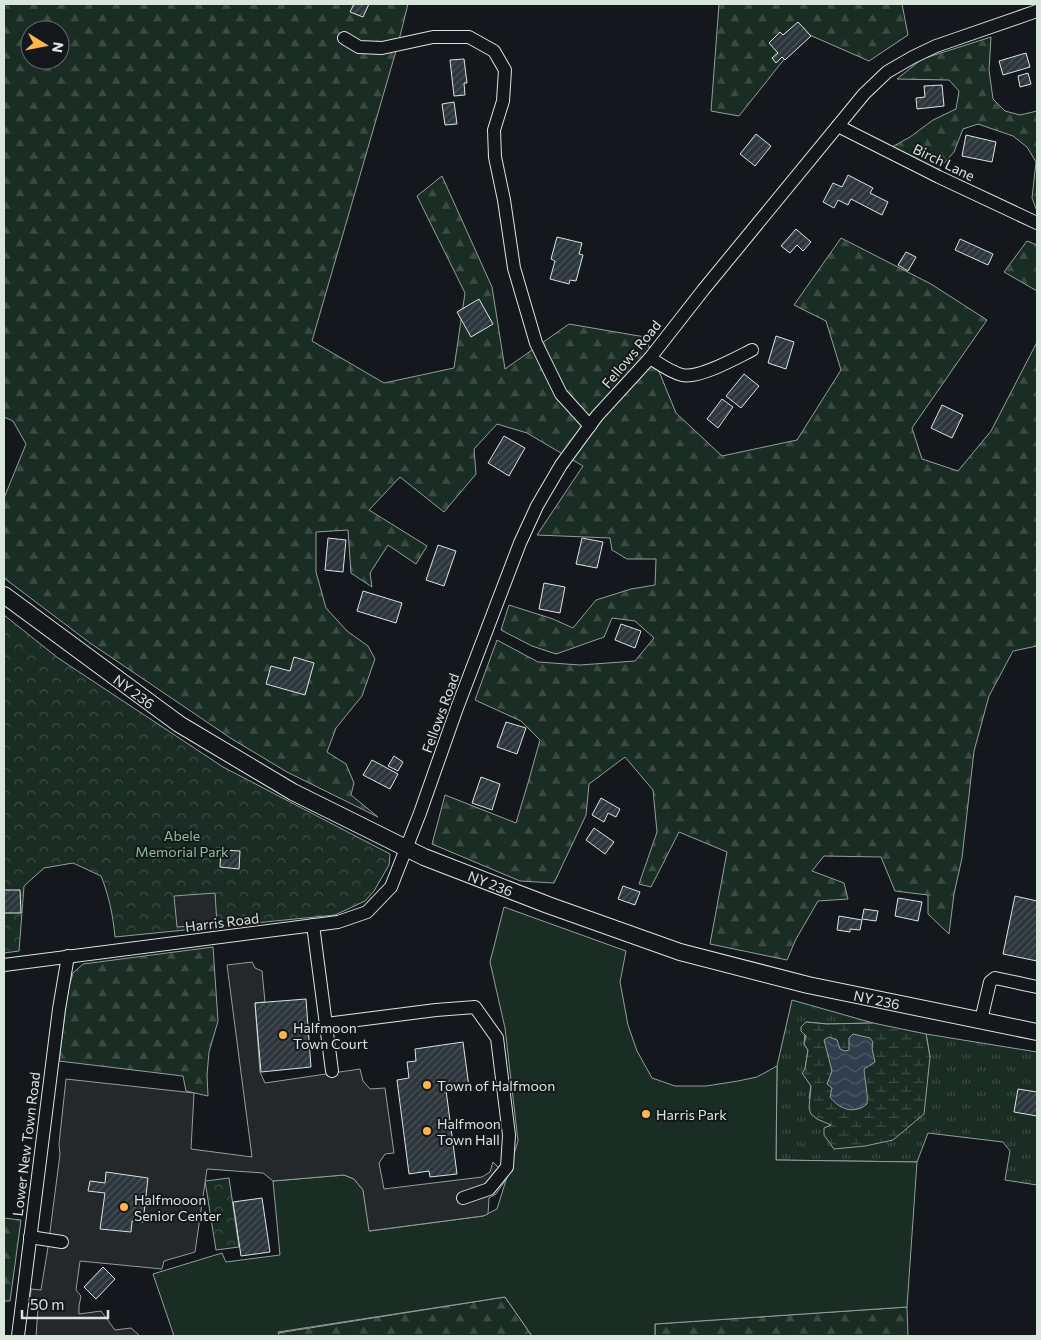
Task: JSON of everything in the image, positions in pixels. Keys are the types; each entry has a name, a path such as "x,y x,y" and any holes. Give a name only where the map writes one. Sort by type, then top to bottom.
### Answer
{"main road":[{"name":"NY 236","path":"4,595 179,724 293,792 406,849 548,904 680,952 808,984 1037,1032"}],"street":[{"name":"Fellows Road","path":"406,849 520,543 537,506 561,465 590,426 650,358 704,289 864,94 887,72 936,46 1037,11"},
{"path":"344,38 360,47 382,48 433,38 469,37 494,51 505,70 503,101 494,130 495,157 504,200 514,268 536,343 562,394 590,426"},
{"name":"Birch Lane","path":"838,126 938,177 1037,223"},
{"path":"650,358 676,373 695,375 752,350"},
{"name":"Harris Road","path":"4,965 338,922 367,912 391,887 406,849"},
{"path":"313,925 332,1071"},
{"name":"Lower New Town Road","path":"18,1336 59,1009 68,956"},
{"path":"981,1020 990,982 995,978 1037,986"},
{"path":"326,1024 475,1007 497,1038 510,1135 507,1166 489,1189 463,1198"},
{"path":"30,1237 62,1242"}],"green space":[{"path":"4,4 408,4 312,341 384,383 454,368 465,293 417,196 442,176 492,287 505,369 569,324 645,337 676,413 722,456 797,440 841,370 826,321 794,305 841,238 931,284 987,320 912,428 922,459 958,471 991,431 1037,342 1037,646 1013,651 989,696 974,751 962,858 954,894 949,934 928,914 928,895 895,891 881,857 824,856 812,871 844,883 848,899 818,901 796,939 787,960 710,944 727,852 679,832 651,887 639,884 657,832 653,790 625,757 589,784 586,815 554,883 520,881 432,844 445,795 516,823 540,740 521,721 475,700 497,640 538,662 580,665 635,661 654,638 635,621 612,618 604,637 556,654 532,646 501,630 509,605 553,619 573,628 596,600 631,589 655,585 656,559 627,559 612,550 610,538 537,535 583,466 527,433 497,424 474,449 476,474 444,512 400,477 369,510 427,546 416,564 388,545 370,573 372,587 351,573 348,530 316,532 316,572 326,608 347,631 368,646 375,659 362,696 336,728 327,752 346,764 354,783 351,795 378,817 287,772 232,739 90,643 4,578 4,498 26,444 13,421 4,417"},
{"path":"719,4 902,4 908,35 869,61 805,33 739,116 711,111"},
{"path":"991,37 989,70 993,99 1005,111 1020,115 1037,111 1037,211 1032,198 1036,162 1027,147 1013,136 978,124 963,129 954,152 938,170 892,147 910,137 933,120 956,109 959,91 949,80 897,79 922,59"},
{"path":"1027,241 1037,245 1037,291 1004,272"},
{"name":"Abele Memorial Park","path":"4,615 58,658 223,767 390,854 389,865 374,891 365,901 335,915 115,937 110,906 101,876 73,863 44,868 24,886 19,951 4,953"},
{"name":"Harris Park","path":"504,907 626,951 620,982 628,1025 637,1051 652,1078 675,1086 706,1086 757,1077 777,1066 776,1160 917,1162 907,1307 655,1324 655,1336 532,1336 505,1297 278,1332 279,1336 174,1336 153,1274 222,1253 226,1262 280,1255 273,1181 344,1175 354,1179 363,1190 370,1231 483,1216 497,1209 518,1141 505,1028 490,962"},
{"path":"213,947 218,1021 209,1052 208,1096 186,1091 183,1076 59,1061 68,990 73,973 83,964"},
{"path":"792,1000 873,1023 827,1024 806,1022 804,1044 808,1050 803,1073 811,1086 809,1098 831,1125 824,1135 930,1057 926,1034 1037,1052 1037,1185 1005,1180 1010,1151 1003,1142 928,1133 917,1162 776,1160 777,1066"},
{"path":"806,1022 827,1024 873,1023 926,1034 930,1057 924,1114 893,1140 865,1146 834,1149 824,1135 824,1128 831,1125 817,1119 811,1114 809,1108 811,1086 802,1073 805,1069 808,1050 804,1044 806,1036 801,1031 801,1027"},
{"path":"229,1178 239,1247 216,1250 205,1181"},
{"path":"4,1218 21,1220 10,1301 4,1301"},
{"path":"505,1297 532,1336 279,1336 278,1333"},
{"path":"907,1307 908,1336 655,1336 655,1324"}],"shaded area":[{"path":"215,893 217,924 177,927 174,896"},
{"path":"252,962 255,968 262,971 265,1002 255,1003 260,1072 265,1083 360,1069 363,1081 370,1089 385,1088 394,1153 385,1154 379,1163 384,1189 482,1177 490,1172 493,1162 507,1178 496,1194 489,1198 488,1214 369,1231 363,1190 354,1179 344,1175 273,1181 263,1173 207,1169 195,1252 164,1261 162,1269 80,1261 76,1290 81,1296 79,1314 101,1311 115,1330 131,1328 140,1336 36,1336 38,1309 29,1307 31,1289 41,1290 60,1154 59,1144 66,1079 194,1093 191,1149 252,1157 227,965"}],"water":[{"path":"853,1034 870,1038 873,1042 872,1048 875,1062 864,1069 867,1104 852,1110 838,1105 830,1097 832,1088 827,1084 832,1071 824,1040 829,1037 837,1040 840,1049 845,1051 849,1050 849,1038"}],"building":[{"path":"354,4 369,4 363,17 350,12"},
{"path":"798,22 811,36 785,60 782,57 776,63 772,58 778,53 769,43 780,32 783,35"},
{"path":"1026,53 1030,67 1003,75 999,61"},
{"path":"464,59 467,83 464,83 465,95 454,96 450,60"},
{"path":"1028,73 1031,84 1020,87 1018,76"},
{"path":"942,85 944,106 917,109 916,98 925,97 924,86"},
{"path":"454,102 457,124 445,125 442,104"},
{"path":"756,134 771,146 755,166 740,154"},
{"path":"966,135 996,142 992,162 962,156"},
{"path":"848,175 873,188 870,193 888,202 882,215 851,199 848,205 838,200 834,208 823,202 833,183 842,187"},
{"path":"796,229 811,242 803,251 797,245 790,253 781,246"},
{"path":"557,237 582,243 579,254 583,255 576,281 570,280 569,284 550,279 555,261 551,259"},
{"path":"960,239 993,254 988,265 955,250"},
{"path":"906,252 916,257 908,271 898,265"},
{"path":"479,299 493,324 471,337 457,312"},
{"path":"776,336 794,342 786,369 768,363"},
{"path":"744,374 759,386 741,408 726,396"},
{"path":"722,399 733,407 718,428 707,419"},
{"path":"942,405 963,415 952,438 931,428"},
{"path":"504,436 525,448 509,476 488,463"},
{"path":"328,538 346,540 343,572 325,570"},
{"path":"582,538 603,542 597,568 576,564"},
{"path":"438,545 456,551 444,586 426,580"},
{"path":"544,583 565,587 560,613 539,609"},
{"path":"363,591 402,603 396,623 357,611"},
{"path":"621,624 641,631 635,648 615,640"},
{"path":"294,657 314,663 305,695 266,684 271,666 290,671"},
{"path":"506,722 526,728 517,754 497,747"},
{"path":"394,756 403,762 398,771 388,766"},
{"path":"372,760 398,774 390,789 363,775"},
{"path":"481,777 500,784 492,810 472,803"},
{"path":"601,798 620,809 616,817 608,813 604,822 592,815"},
{"path":"594,828 614,842 605,854 586,840"},
{"path":"221,850 240,851 239,869 220,867"},
{"path":"623,886 640,892 635,905 618,899"},
{"path":"4,890 20,890 21,913 4,913"},
{"path":"1015,896 1037,901 1037,961 1003,954"},
{"path":"898,898 922,902 918,921 895,916"},
{"path":"864,909 878,911 876,921 862,919"},
{"path":"839,916 862,920 860,930 850,929 850,932 837,930"},
{"name":"Halfmoon Town Court","path":"306,999 311,1067 261,1072 255,1003"},
{"name":"Halfmoon Town Hall","path":"463,1042 469,1087 446,1090 457,1174 430,1177 429,1171 409,1174 397,1080 409,1078 407,1062 416,1061 415,1049"},
{"path":"1018,1089 1037,1092 1037,1116 1014,1112"},
{"name":"Halfmooon Senior Center","path":"106,1172 148,1178 143,1222 132,1221 131,1232 100,1229 105,1193 88,1191 90,1181 105,1183"},
{"path":"262,1198 270,1252 241,1256 233,1202"},
{"path":"103,1267 115,1279 96,1299 84,1287"}],"place":[{"name":"Halfmoon Town Court","path":"283,1035"},
{"name":"Town of Halfmoon","path":"427,1085"},
{"name":"Harris Park","path":"646,1114"},
{"name":"Halfmoon Town Hall","path":"427,1131"},
{"name":"Halfmooon Senior Center","path":"124,1207"}]}
